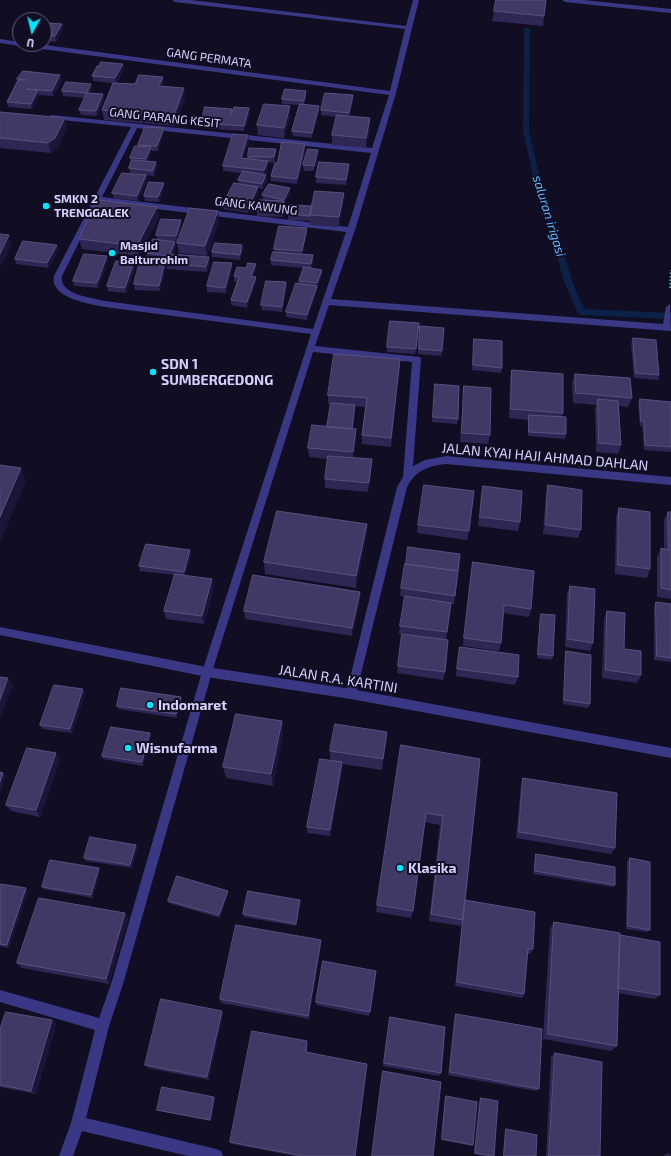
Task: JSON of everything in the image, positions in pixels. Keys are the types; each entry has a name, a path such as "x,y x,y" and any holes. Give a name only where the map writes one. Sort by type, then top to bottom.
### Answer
{"street":[{"path":"175,0 410,28"},
{"path":"66,1156 78,1124 104,1026 206,672 316,332 328,302 351,230 392,93 416,0"},
{"path":"565,0 671,11"},
{"name":"GANG PERMATA","path":"0,41 12,43"},
{"name":"GANG PERMATA","path":"52,48 392,93"},
{"name":"GANG PARANG KESIT","path":"46,117 375,151"},
{"path":"135,126 58,276 57,281 60,287 69,294 82,299 132,308 316,332"},
{"name":"GANG KAWUNG","path":"97,199 351,230"},
{"path":"328,302 669,326 670,307"},
{"path":"311,349 418,359 407,477 396,506 351,694"},
{"name":"JALAN KYAI HAJI AHMAD DAHLAN","path":"407,477 416,468 430,462 446,460 671,481"},
{"name":"JALAN R.A. KARTINI","path":"0,631 206,672 351,694 671,753"},
{"path":"0,996 104,1026"},
{"path":"78,1124 216,1156"}],"building":[{"path":"496,0 546,0 544,16 494,11"},
{"path":"52,23 62,24 55,36 52,36"},
{"path":"101,62 123,64 115,78 92,76 97,66 99,66"},
{"path":"23,71 60,75 52,91 26,89 38,90 31,104 7,102 18,80 26,80 17,79"},
{"path":"139,75 163,77 159,86 184,88 174,116 102,110 113,83 135,84"},
{"path":"66,82 91,84 87,93 62,91"},
{"path":"285,89 306,91 304,101 282,99"},
{"path":"87,93 103,94 96,111 79,110"},
{"path":"325,93 353,95 349,113 321,110"},
{"path":"264,104 290,106 284,128 257,125"},
{"path":"300,104 319,106 312,133 292,131"},
{"path":"205,107 232,109 231,115 234,107 249,108 244,126 201,123"},
{"path":"0,112 65,118 55,138 48,143 0,138"},
{"path":"337,115 370,118 366,138 332,135"},
{"path":"145,127 164,128 157,146 138,145"},
{"path":"233,134 248,135 241,158 268,161 264,170 223,166"},
{"path":"282,142 305,144 297,179 271,176 275,163 277,163"},
{"path":"135,146 151,147 146,159 130,158"},
{"path":"249,148 276,149 274,157 248,157"},
{"path":"308,149 318,150 314,166 303,165"},
{"path":"132,160 156,162 153,171 129,168"},
{"path":"319,162 349,164 346,180 316,177"},
{"path":"243,171 266,175 262,184 238,180"},
{"path":"122,173 146,175 137,196 112,193"},
{"path":"149,182 164,183 158,197 144,196"},
{"path":"234,183 258,187 248,208 223,204"},
{"path":"269,184 290,188 284,200 262,195"},
{"path":"315,191 344,193 339,217 310,215"},
{"path":"98,200 157,207 137,246 79,239"},
{"path":"259,200 284,201 282,212 257,211"},
{"path":"290,205 312,206 310,216 288,214"},
{"path":"190,208 218,211 205,246 177,243"},
{"path":"161,219 181,220 176,236 156,235"},
{"path":"279,226 307,228 302,251 274,249"},
{"path":"0,234 9,235 0,254"},
{"path":"153,239 175,242 170,254 209,257 206,267 166,263 168,256 146,253"},
{"name":"SMKN 2 TRENGGALEK","path":"23,241 57,245 47,263 15,259"},
{"path":"215,243 242,245 240,255 212,252"},
{"path":"273,252 313,255 311,264 271,260"},
{"path":"84,254 107,256 97,283 73,281"},
{"path":"116,261 134,262 125,288 107,286"},
{"path":"140,261 165,262 159,286 134,284"},
{"path":"214,262 232,263 225,288 207,286"},
{"path":"248,263 256,264 251,276 256,277 247,302 231,300 239,277 234,276 237,267 246,268"},
{"path":"304,267 322,270 317,283 299,281"},
{"path":"266,281 286,282 282,307 261,305"},
{"path":"296,283 317,286 307,315 286,312"},
{"path":"390,321 419,323 416,349 387,347"},
{"path":"420,326 444,328 442,351 419,349"},
{"path":"633,338 656,340 659,375 636,373"},
{"path":"474,339 502,341 502,368 473,365"},
{"path":"334,354 400,359 391,438 362,435 367,398 328,395"},
{"path":"512,370 563,374 563,413 511,409"},
{"path":"575,374 630,378 632,398 576,393"},
{"path":"435,384 459,386 458,419 433,417"},
{"path":"464,386 491,388 490,435 462,433"},
{"path":"598,399 618,401 621,445 599,443"},
{"path":"640,399 671,402 671,447 645,445 644,421 641,421"},
{"path":"331,403 355,405 352,429 327,427"},
{"path":"529,415 566,417 566,434 529,432"},
{"path":"312,425 356,429 353,452 308,448"},
{"path":"328,456 372,459 369,483 325,479"},
{"path":"0,465 21,468 0,517"},
{"path":"424,485 474,491 469,531 418,525"},
{"path":"548,485 582,490 581,530 546,525"},
{"path":"483,486 522,491 520,522 480,517"},
{"path":"619,508 650,512 650,569 618,565"},
{"path":"277,511 367,524 356,576 264,562"},
{"path":"668,512 671,512 671,590 661,588 661,548 668,550"},
{"path":"146,544 190,550 184,572 139,566"},
{"path":"408,547 460,554 458,571 406,564"},
{"path":"473,562 534,571 531,609 504,605 501,643 464,638"},
{"path":"405,564 458,571 455,596 401,588"},
{"path":"175,574 212,579 202,616 164,611"},
{"path":"253,575 360,592 352,628 244,611"},
{"path":"570,586 595,589 593,643 568,639"},
{"path":"405,596 451,603 447,632 400,626"},
{"path":"656,602 671,604 671,658 657,656"},
{"path":"607,611 625,613 624,649 641,651 641,675 606,670"},
{"path":"541,614 555,615 553,656 538,654"},
{"path":"402,634 448,640 445,672 398,666"},
{"path":"460,647 519,655 518,677 457,669"},
{"path":"566,651 591,655 590,704 564,700"},
{"path":"0,677 8,678 0,700"},
{"path":"54,685 83,689 70,729 40,725"},
{"name":"Indomaret","path":"121,688 181,697 176,714 117,706"},
{"path":"236,714 282,721 271,774 223,767"},
{"path":"335,724 387,732 383,759 330,751"},
{"name":"Wisnufarma","path":"111,727 150,733 142,762 102,756"},
{"name":"Klasika","path":"401,745 480,759 463,920 431,914 443,816 426,813 413,911 377,905"},
{"path":"27,748 56,753 36,810 6,805"},
{"path":"320,759 342,762 330,830 307,827"},
{"path":"0,772 3,773 0,782"},
{"path":"523,778 617,793 615,848 519,832"},
{"path":"90,837 136,845 130,865 84,858"},
{"path":"536,854 615,867 615,885 535,871"},
{"path":"630,858 650,862 650,930 628,926"},
{"path":"50,860 99,868 91,895 42,887"},
{"path":"177,876 228,891 219,915 168,901"},
{"path":"1,884 26,888 7,945 0,944"},
{"path":"248,891 300,900 296,924 243,914"},
{"path":"39,898 125,913 106,979 17,963"},
{"path":"465,900 535,912 533,949 528,949 524,994 457,982"},
{"path":"554,922 620,933 617,1046 548,1034"},
{"path":"236,925 321,940 308,1016 220,999"},
{"path":"620,935 660,942 660,995 618,988"},
{"path":"323,961 376,971 370,1012 316,1002"},
{"path":"161,999 222,1011 207,1077 145,1065"},
{"path":"6,1012 52,1020 31,1091 0,1085 0,1029"},
{"path":"456,1014 542,1029 539,1089 450,1072"},
{"path":"390,1017 445,1027 441,1073 384,1063"},
{"path":"252,1031 307,1041 306,1052 367,1064 355,1156 303,1156 230,1142"},
{"path":"555,1053 602,1062 600,1156 549,1156"},
{"path":"383,1071 441,1082 433,1156 372,1156"},
{"path":"162,1087 214,1097 210,1120 157,1110"},
{"path":"446,1096 477,1102 473,1145 442,1139"},
{"path":"481,1098 498,1101 494,1156 475,1153"},
{"path":"506,1129 537,1135 536,1156 504,1156"}],"waterway":[{"name":"saluran irigasi","path":"527,29 526,131 544,210 558,246 568,281 581,312 671,316"}],"place":[{"name":"SMKN 2 TRENGGALEK","path":"46,206"},
{"name":"Masjid Baiturrohim","path":"112,253"},
{"name":"SDN 1 SUMBERGEDONG","path":"153,372"},
{"name":"Indomaret","path":"150,705"},
{"name":"Wisnufarma","path":"128,748"},
{"name":"Klasika","path":"400,868"}]}
